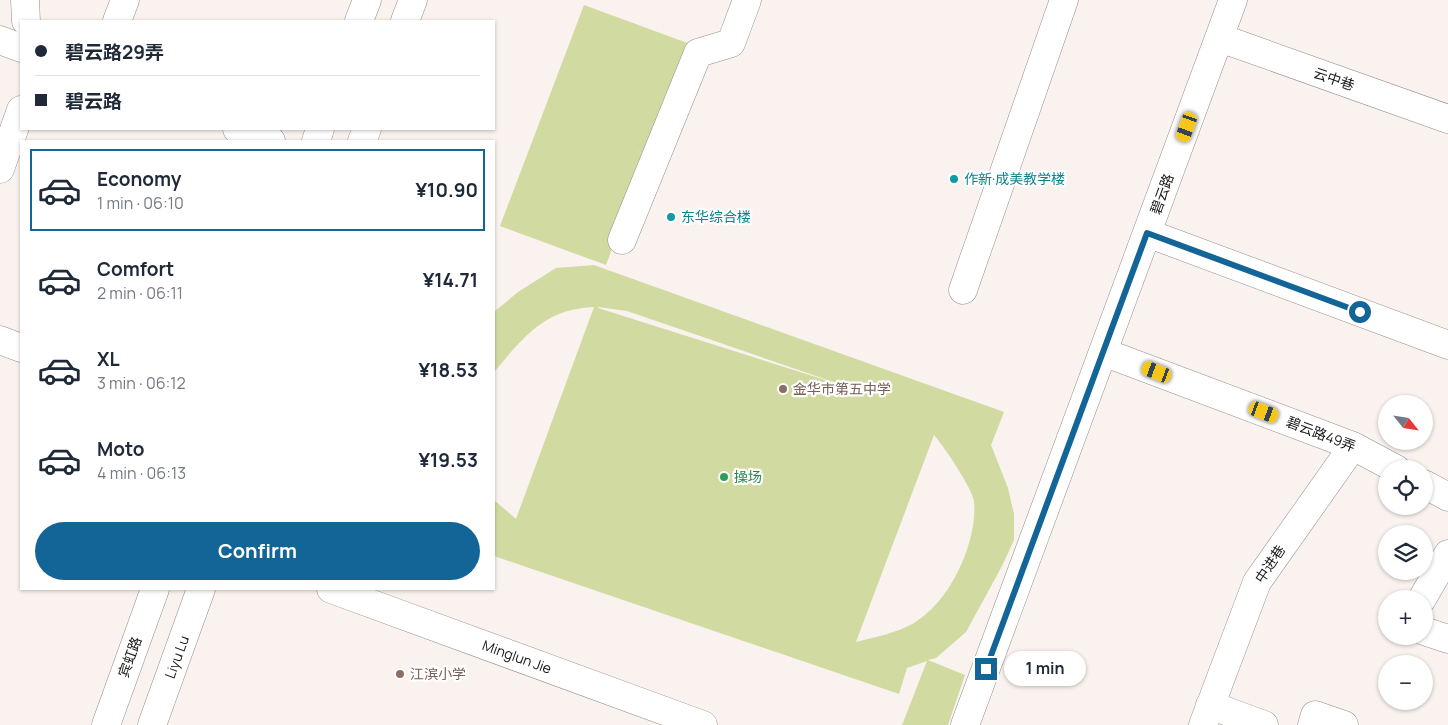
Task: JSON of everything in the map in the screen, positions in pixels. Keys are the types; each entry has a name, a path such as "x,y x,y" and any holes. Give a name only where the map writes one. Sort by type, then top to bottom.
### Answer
{"street":[{"path":"25,0 26,20"},
{"path":"117,20 125,0"},
{"path":"359,20 367,0"},
{"path":"405,20 413,0"},
{"path":"622,240 698,53 731,43 747,0"},
{"path":"963,290 1064,0"},
{"name":"碧云路","path":"965,725 1234,0"},
{"name":"云中巷","path":"1220,38 1448,119"},
{"path":"0,40 20,48"},
{"path":"0,169 20,113"},
{"path":"240,130 268,140"},
{"path":"1147,233 1448,345"},
{"path":"0,340 20,348"},
{"name":"碧云路49弄","path":"1103,352 1354,446 1380,460"},
{"name":"中进巷","path":"1206,715 1257,582 1354,446"},
{"path":"1433,488 1448,496"},
{"path":"1427,590 1448,554"},
{"name":"宾虹路","path":"106,725 155,590"},
{"name":"Liyu Lu","path":"152,725 201,590"},
{"name":"Minglun Jie","path":"333,590 703,725"},
{"path":"1433,634 1448,640"},
{"path":"1206,715 1264,725"},
{"path":"1312,725 1315,715 1344,725"}],"green space":[{"path":"584,5 690,44 648,155 635,150 647,155 606,265 500,226"},
{"name":"操场","path":"594,265 1004,412 991,445 1008,488 1014,514 1014,540 966,632 936,658 928,660 965,675 948,725 902,725 927,661 907,668 899,694 495,556 495,501 516,519 594,307 577,309 548,319 536,327 515,347 495,371 495,311 518,292 556,268","holes":["598,307 627,311 854,389","934,435 963,477 974,501 971,534 959,570 939,601 914,623 886,634 856,642"]}],"place":[{"name":"作新·成美教学楼","path":"954,179"},
{"name":"东华综合楼","path":"671,217"},
{"name":"金华市第五中学","path":"783,389"},
{"name":"操场","path":"724,477"},
{"name":"江滨小学","path":"400,674"}],"route":[{"path":"986,669 1147,233 1360,312"}]}
